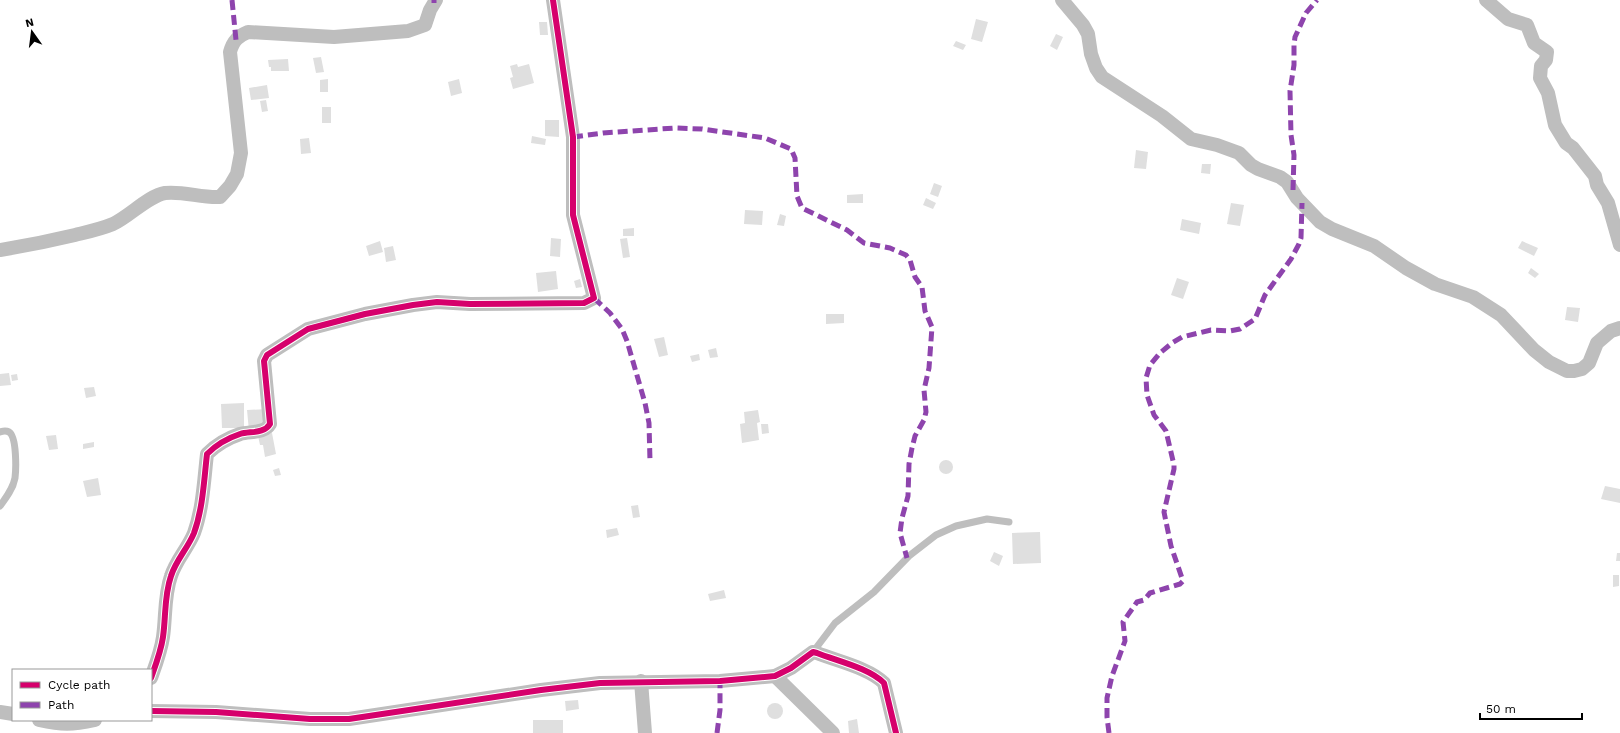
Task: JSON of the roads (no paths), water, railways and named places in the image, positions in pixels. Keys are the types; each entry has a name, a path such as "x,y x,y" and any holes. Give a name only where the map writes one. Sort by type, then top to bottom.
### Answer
{"street":[{"path":"0,250 32,245 92,231 113,224 164,193 181,192 208,198 220,197 230,186 237,174 241,153 230,52 232,44 240,35 248,32 334,37 408,31 425,25 430,10 436,0"},
{"path":"152,675 158,659 163,637 166,595 171,576 178,558 188,545 200,516 207,454 222,442 241,434 262,430 267,428 270,424 264,361 267,355 308,329 365,314 414,305 437,302 470,304 584,303 594,298 573,215 573,137 553,0"},
{"path":"1062,0 1083,25 1088,34 1096,68 1102,77 1162,116 1191,139 1217,145 1239,153 1250,165 1280,177 1287,182 1297,198 1320,222 1332,229 1374,246 1406,268 1435,284 1473,297 1484,304 1501,315 1534,350 1549,362 1567,371 1574,372 1589,363 1597,343 1603,337 1611,331 1620,328"},
{"path":"1486,0 1508,19 1527,25 1532,39 1546,52 1546,60 1541,66 1540,78 1548,93 1555,125 1566,143 1573,148 1595,176 1597,185 1608,203 1620,245"},
{"path":"152,711 216,712 310,719 349,719 541,690 600,683 641,681 720,681 775,676 791,668 812,652 862,670 884,682 896,733"},
{"path":"775,676 833,733"},
{"path":"641,681 645,733"},
{"path":"0,712 12,714"},
{"path":"44,721 60,724 89,721"}],"lane":[{"path":"0,432 9,432 11,434 16,453 14,479 9,494 0,506"},
{"path":"812,652 836,623 874,592 909,556 936,535 956,526 987,519 1009,522"}]}
